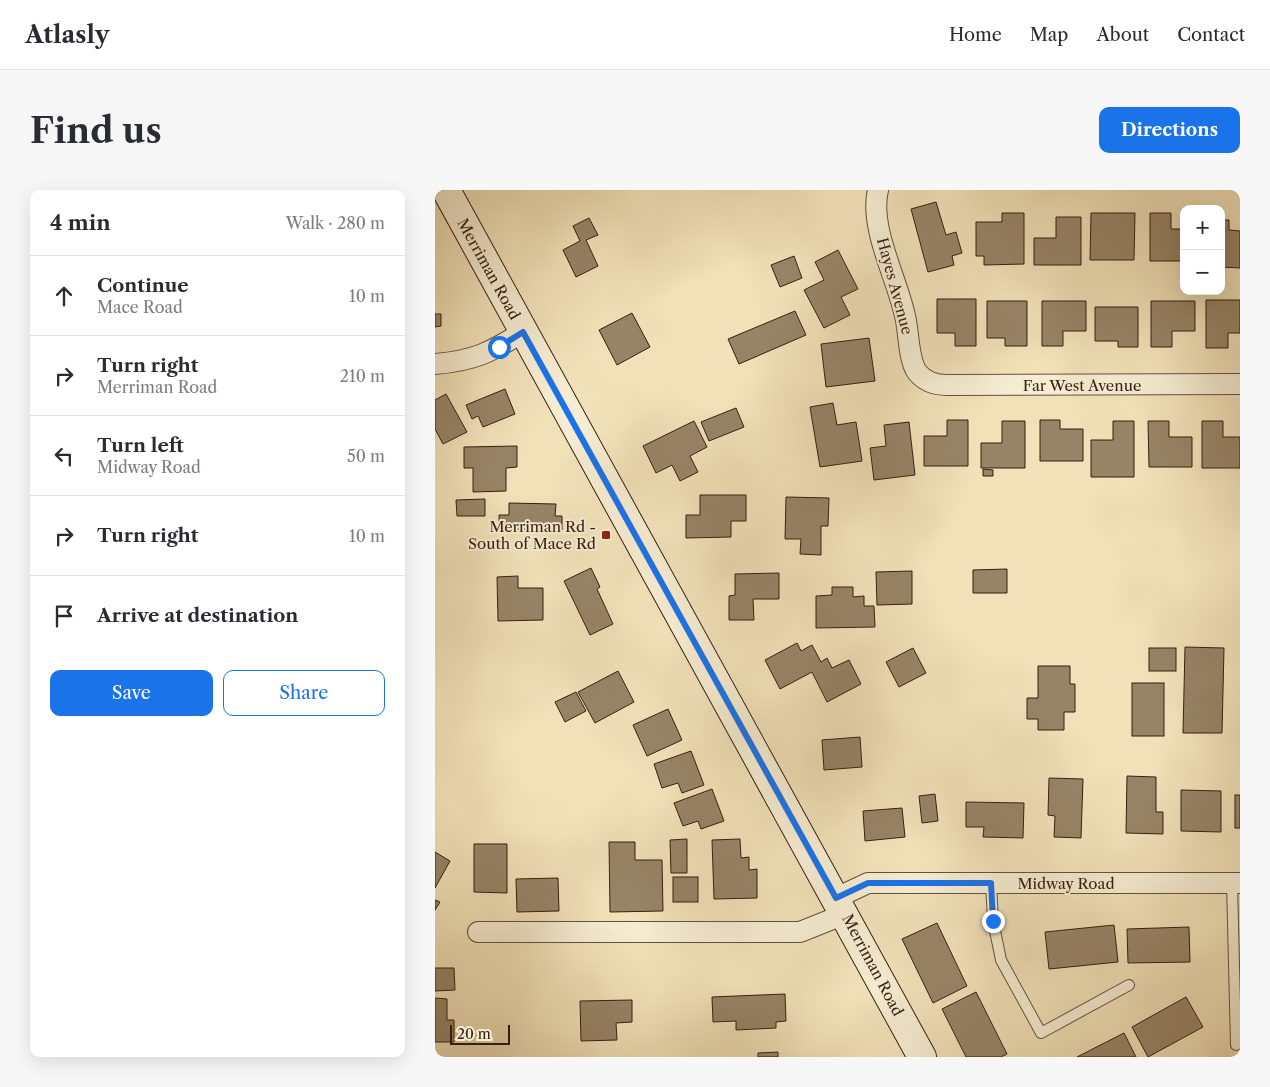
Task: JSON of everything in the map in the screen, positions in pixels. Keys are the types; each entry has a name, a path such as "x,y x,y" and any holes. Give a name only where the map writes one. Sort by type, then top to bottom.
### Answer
{"street":[{"name":"Merriman Road","path":"446,190 923,1057"},
{"name":"Hayes Avenue","path":"877,190 878,221 883,247 905,315 913,361 916,370 925,379"},
{"path":"435,364 468,360 494,350 523,332"},
{"name":"Far West Avenue","path":"925,379 935,385 1240,384"},
{"name":"Midway Road","path":"478,932 800,932 841,906 868,883 1236,883"}],"lane":[{"path":"991,883 993,921 1001,960 1041,1033 1129,985"},
{"path":"1235,1046 1236,883"}],"building":[{"path":"936,202 946,235 956,232 962,253 952,256 954,265 928,272 911,209"},
{"path":"1002,213 1024,213 1024,264 984,265 984,256 976,256 976,222 1002,222"},
{"path":"1091,213 1135,213 1134,260 1090,260"},
{"path":"1150,213 1171,213 1171,229 1180,229 1180,261 1150,261"},
{"path":"1056,217 1081,217 1081,265 1034,265 1034,238 1056,238"},
{"path":"589,218 598,235 586,240 598,266 576,277 563,250 580,241 573,226"},
{"path":"1225,220 1229,220 1229,230 1240,231 1240,268 1225,267"},
{"path":"838,250 858,289 841,297 850,315 824,328 804,290 824,280 815,262"},
{"path":"794,256 802,278 780,287 771,265"},
{"path":"937,299 976,299 976,346 955,346 955,333 937,333"},
{"path":"1206,300 1240,300 1240,333 1228,333 1228,348 1206,348"},
{"path":"987,301 1027,301 1027,346 1005,346 1005,338 987,338"},
{"path":"1042,301 1086,301 1086,331 1063,331 1063,346 1042,346"},
{"path":"1151,301 1195,301 1195,331 1172,331 1172,347 1151,347"},
{"path":"1095,307 1138,307 1138,347 1118,347 1118,341 1095,341"},
{"path":"795,311 806,335 739,364 728,339"},
{"path":"632,313 650,347 617,365 599,330"},
{"path":"435,314 441,314 441,326 435,327"},
{"path":"869,338 875,381 826,387 821,344"},
{"path":"505,389 515,414 483,427 478,416 472,419 466,405"},
{"path":"446,394 467,432 443,444 435,429 435,400"},
{"path":"833,403 837,425 856,422 862,461 820,467 810,407"},
{"path":"736,408 744,427 709,441 701,422"},
{"path":"947,420 968,420 968,466 924,466 924,436 947,436"},
{"path":"1040,420 1060,420 1060,429 1083,429 1083,461 1040,461"},
{"path":"694,421 707,447 690,456 698,472 680,481 672,465 656,473 643,446"},
{"path":"1002,421 1025,421 1025,468 981,468 981,443 1002,443"},
{"path":"1113,421 1134,421 1134,477 1091,477 1091,440 1113,440"},
{"path":"1148,421 1169,421 1169,437 1192,437 1192,467 1149,467"},
{"path":"1202,421 1223,421 1223,437 1240,437 1240,468 1202,468"},
{"path":"909,422 915,475 874,480 870,448 886,446 884,425"},
{"path":"517,446 517,467 506,468 506,491 473,492 473,468 464,468 464,447"},
{"path":"983,469 993,470 993,476 983,476"},
{"path":"700,495 746,495 746,521 731,521 731,537 686,538 686,515 700,515"},
{"path":"786,497 829,498 828,526 821,526 821,555 800,554 801,539 785,539"},
{"path":"485,499 485,516 457,516 456,500"},
{"path":"509,503 556,504 555,516 562,516 562,530 499,529 499,515 509,515"},
{"path":"591,568 600,587 597,589 613,624 590,635 564,581"},
{"path":"1007,569 1007,593 973,593 973,570"},
{"path":"912,571 912,604 877,605 876,572"},
{"path":"779,573 779,599 753,599 754,620 729,620 729,596 735,595 735,574"},
{"path":"518,576 518,588 543,588 543,620 498,621 497,577"},
{"path":"832,587 853,587 853,597 864,596 864,606 874,606 875,627 816,628 816,596 832,595"},
{"path":"797,643 801,651 812,645 821,662 827,658 832,668 849,660 861,684 827,702 812,672 780,689 765,660"},
{"path":"1185,647 1224,648 1222,733 1183,733"},
{"path":"913,648 926,673 899,687 886,662"},
{"path":"1149,648 1176,648 1176,671 1149,671"},
{"path":"1038,666 1070,666 1070,684 1075,684 1075,712 1064,712 1064,730 1038,730 1038,719 1027,719 1027,698 1038,698"},
{"path":"618,671 634,702 595,723 578,692"},
{"path":"1132,683 1164,683 1164,736 1132,736"},
{"path":"576,692 586,711 565,722 555,702"},
{"path":"668,709 682,740 647,756 633,725"},
{"path":"860,737 862,767 824,770 822,740"},
{"path":"691,751 704,785 682,793 678,783 662,788 654,764"},
{"path":"1127,776 1156,777 1156,812 1163,812 1163,834 1126,833"},
{"path":"1049,778 1083,779 1081,838 1054,837 1055,816 1048,815"},
{"path":"712,789 724,821 701,829 698,821 683,826 674,803"},
{"path":"1181,790 1221,791 1221,832 1181,831"},
{"path":"935,794 938,821 922,823 919,796"},
{"path":"1235,795 1240,795 1240,828 1235,828"},
{"path":"966,802 1024,803 1023,838 983,837 984,827 966,827"},
{"path":"902,808 905,837 865,841 863,811"},
{"path":"687,839 687,873 671,873 670,840"},
{"path":"740,839 741,858 749,857 749,870 757,869 757,898 714,899 712,840"},
{"path":"609,842 635,842 635,860 662,860 663,911 610,912"},
{"path":"474,844 507,844 507,893 474,892"},
{"path":"435,852 450,861 435,888"},
{"path":"673,877 698,877 698,902 673,902"},
{"path":"558,878 559,911 517,912 516,879"},
{"path":"435,900 440,902 435,910"},
{"path":"937,923 967,986 933,1003 902,939"},
{"path":"1114,925 1118,962 1049,969 1045,932"},
{"path":"1189,927 1190,962 1128,963 1127,929"},
{"path":"435,968 454,968 455,990 435,991"},
{"path":"976,992 1007,1054 1001,1057 966,1057 942,1009"},
{"path":"785,994 786,1021 776,1022 776,1028 736,1030 736,1021 713,1022 712,997"},
{"path":"1186,997 1203,1027 1148,1057 1132,1027"},
{"path":"435,998 447,999 447,1020 454,1020 454,1042 435,1042"},
{"path":"632,1000 632,1022 616,1023 617,1040 581,1041 580,1001"},
{"path":"1124,1033 1136,1057 1077,1057"},
{"path":"778,1052 778,1057 758,1057 758,1053"}],"place":[{"name":"Merriman Rd - South of Mace Rd","path":"606,535"}],"route":[{"path":"499,347 523,332 836,898 868,883 991,883 993,921"}]}
